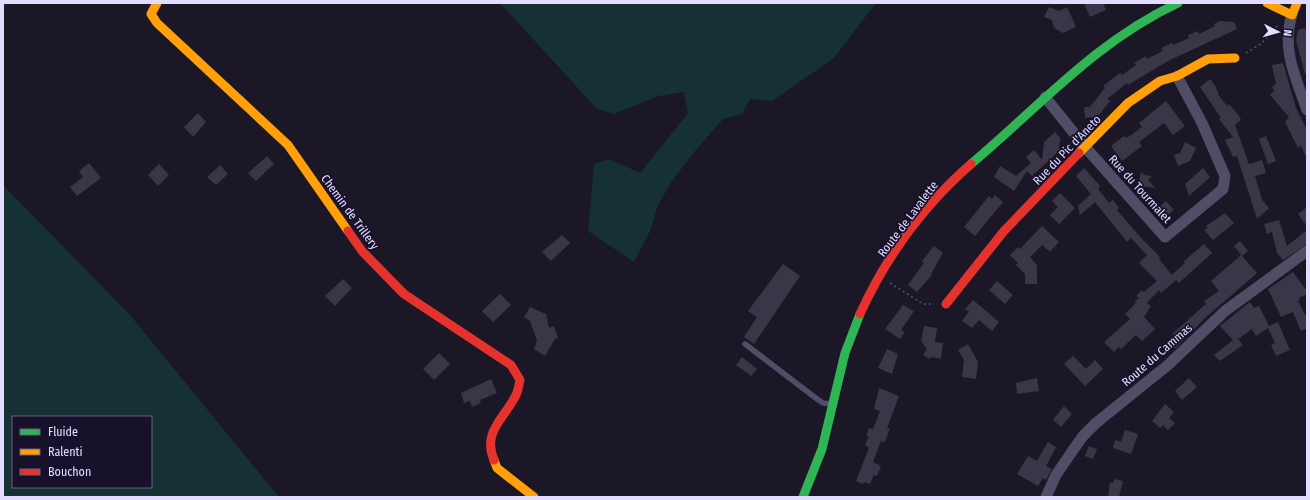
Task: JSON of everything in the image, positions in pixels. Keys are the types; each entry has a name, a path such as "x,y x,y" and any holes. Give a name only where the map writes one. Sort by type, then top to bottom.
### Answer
{"street":[{"name":"Chemin de Trillery","path":"157,3 151,14 157,23 288,146 362,251 404,294 511,365 520,380 517,394 491,434 489,449 497,468 534,497"},
{"name":"Route de Lavalette","path":"803,497 823,444 845,351 858,320 880,276 900,245 943,190 1015,126 1088,57 1140,22 1178,3"},
{"path":"1268,3 1292,15"},
{"path":"1297,3 1292,15 1287,36 1288,49 1307,110"},
{"name":"Rue du Pic d'Aneto","path":"946,304 1004,231 1128,103 1160,81 1177,76 1208,59 1235,58"},
{"name":"Rue du Tourmalet","path":"1045,97 1086,148 1165,237 1223,189 1225,176 1202,123 1177,76"},
{"name":"Route du Cammas","path":"1046,497 1056,475 1071,453 1096,423 1168,366 1225,311 1307,251"}],"lane":[{"path":"745,344 817,399 823,403 832,404"}],"path":[{"path":"1235,58 1262,43 1275,27 1292,15"},
{"path":"880,276 924,304 946,304"}],"green space":[{"path":"500,3 876,3 834,58 772,101 750,99 742,114 723,119 695,151 672,181 658,205 650,231 634,262 588,231 594,164 609,159 640,173 688,113 684,92 659,96 614,114 597,109"},
{"path":"3,185 130,315 279,497 3,497"}],"building":[{"path":"1084,3 1103,3 1106,10 1090,17"},
{"path":"1049,7 1059,11 1067,7 1076,27 1063,33 1054,28 1052,20 1044,17"},
{"path":"1220,21 1234,22 1237,29 1168,61 1128,85 1127,83 1107,99 1110,101 1099,115 1085,118 1084,107 1090,107 1105,88 1103,86 1120,73 1122,75 1136,65 1134,63 1146,56 1147,59 1163,51 1161,48 1172,43 1173,45 1189,38 1188,35 1198,31 1199,34 1215,26 1214,24"},
{"path":"1305,28 1307,34 1307,74 1305,74 1296,40 1298,30"},
{"path":"1283,63 1296,108 1307,130 1307,159 1301,146 1298,148 1285,122 1289,117 1270,95 1274,91 1272,87 1276,84 1272,65"},
{"path":"1210,79 1217,88 1218,94 1227,106 1229,104 1241,120 1235,125 1249,164 1262,160 1266,173 1255,176 1262,200 1269,208 1257,219 1237,156 1233,157 1225,140 1233,137 1219,119 1221,118 1200,87"},
{"path":"1166,101 1185,126 1173,135 1164,123 1139,142 1142,146 1122,161 1111,146 1124,136 1126,138 1130,136 1142,127 1139,123"},
{"path":"198,113 206,122 193,137 184,127"},
{"path":"1055,132 1060,138 1059,151 1032,176 1027,171 1014,191 994,177 1000,166 1016,176 1031,163 1026,157 1034,150 1042,160 1044,142"},
{"path":"1266,136 1276,161 1268,164 1259,139"},
{"path":"1185,142 1196,148 1190,161 1178,166 1174,155 1180,153"},
{"path":"267,156 274,164 256,181 248,173"},
{"path":"89,163 101,178 77,196 70,187 83,177 79,171"},
{"path":"159,164 169,175 158,186 148,175"},
{"path":"220,165 228,174 216,185 207,177"},
{"path":"1084,168 1100,186 1098,189 1109,203 1113,200 1119,208 1117,210 1160,257 1159,259 1172,275 1185,263 1184,261 1204,244 1212,253 1179,283 1176,280 1161,293 1159,290 1147,303 1151,306 1144,317 1155,329 1142,341 1136,335 1121,349 1119,347 1114,352 1104,342 1130,319 1125,314 1136,303 1134,302 1139,298 1136,296 1142,290 1144,292 1157,281 1139,263 1147,255 1131,238 1127,242 1095,202 1080,215 1078,206 1091,194 1076,176"},
{"path":"1203,168 1210,177 1189,196 1185,184"},
{"path":"1141,172 1144,175 1152,176 1148,180 1155,188 1141,186 1138,188"},
{"path":"1060,193 1075,208 1059,224 1050,215 1058,207 1052,201"},
{"path":"995,195 1003,202 975,236 964,227 989,196 992,199"},
{"path":"1166,201 1174,210 1165,217 1158,208"},
{"path":"1307,207 1307,226 1298,214"},
{"path":"1225,213 1234,223 1213,240 1204,230 1208,228 1206,226"},
{"path":"1279,220 1287,246 1307,230 1307,244 1283,260 1277,253 1272,232 1267,234 1264,224"},
{"path":"1042,226 1059,242 1050,252 1042,245 1030,257 1037,265 1037,284 1025,284 1025,274 1016,265 1018,263 1010,255 1018,247 1020,249"},
{"path":"562,235 570,243 551,261 542,252"},
{"path":"1240,241 1248,251 1242,256 1257,273 1205,318 1175,349 1171,344 1178,338 1172,334 1206,304 1204,301 1219,291 1211,281 1241,255 1234,246"},
{"path":"934,246 943,253 931,274 932,275 917,292 908,285 924,263 922,261"},
{"path":"783,264 800,276 754,344 744,337 757,317 748,311"},
{"path":"1293,272 1307,291 1307,294 1298,300 1305,315 1307,314 1307,328 1301,331 1293,312 1281,317 1268,289"},
{"path":"343,279 352,288 335,306 325,296"},
{"path":"997,281 1013,295 1005,304 989,290"},
{"path":"500,294 511,305 493,322 482,311"},
{"path":"973,300 999,322 992,331 979,320 972,328 962,321 969,312 965,309"},
{"path":"1250,302 1254,308 1259,306 1269,326 1278,322 1290,350 1276,356 1271,345 1275,343 1268,328 1256,336 1252,329 1238,339 1243,345 1220,361 1214,355 1233,340 1220,326"},
{"path":"903,305 914,311 901,330 905,332 900,339 885,329"},
{"path":"530,307 546,314 549,328 554,326 558,338 555,339 545,356 534,349 537,341 530,321 524,317"},
{"path":"924,326 937,328 935,342 943,343 941,359 931,357 930,359 923,355 927,349 921,341"},
{"path":"968,344 978,362 976,379 962,377 964,360 958,350"},
{"path":"887,349 898,354 892,374 878,368"},
{"path":"439,353 450,364 434,380 423,369"},
{"path":"1073,356 1086,369 1095,360 1103,369 1085,386 1064,364"},
{"path":"742,357 757,369 751,376 736,365"},
{"path":"1037,378 1039,391 1017,394 1016,383"},
{"path":"1189,378 1197,387 1182,400 1175,391"},
{"path":"491,379 497,393 480,400 481,403 472,407 470,401 464,403 461,393"},
{"path":"879,388 899,396 887,428 890,428 885,442 881,441 873,462 881,466 877,476 874,475 870,484 864,482 863,484 856,481 869,448 865,445 869,436 866,436 869,428 873,429 880,411 874,409"},
{"path":"1165,404 1174,412 1169,418 1175,423 1168,430 1163,425 1160,428 1152,421"},
{"path":"1064,406 1072,414 1061,427 1053,420"},
{"path":"1125,430 1138,434 1131,454 1113,448 1115,440 1121,442"},
{"path":"1048,442 1056,447 1046,466 1052,469 1046,480 1043,478 1038,486 1017,474 1028,456 1037,461"},
{"path":"1089,446 1097,449 1093,459 1085,456"},
{"path":"1114,479 1123,481 1119,497 1108,497 1110,483 1113,483"}],"traffic: fast":[{"path":"971,164 1069,76 1094,56 1120,36 1178,3"},
{"path":"803,497 822,449 845,353 860,314"}],"traffic: slow":[{"path":"157,3 151,14 157,23 288,145 348,231"},
{"path":"1267,3 1292,15 1297,3"},
{"path":"1079,153 1128,103 1160,81 1177,76 1208,59 1235,58"},
{"path":"494,460 497,468 534,497"}],"traffic: jam":[{"path":"946,304 1004,231 1079,153"},
{"path":"860,314 870,293 894,252 922,214 971,164"},
{"path":"348,231 362,251 404,294 511,365 520,380 516,395 493,433 491,450 494,460"}]}
